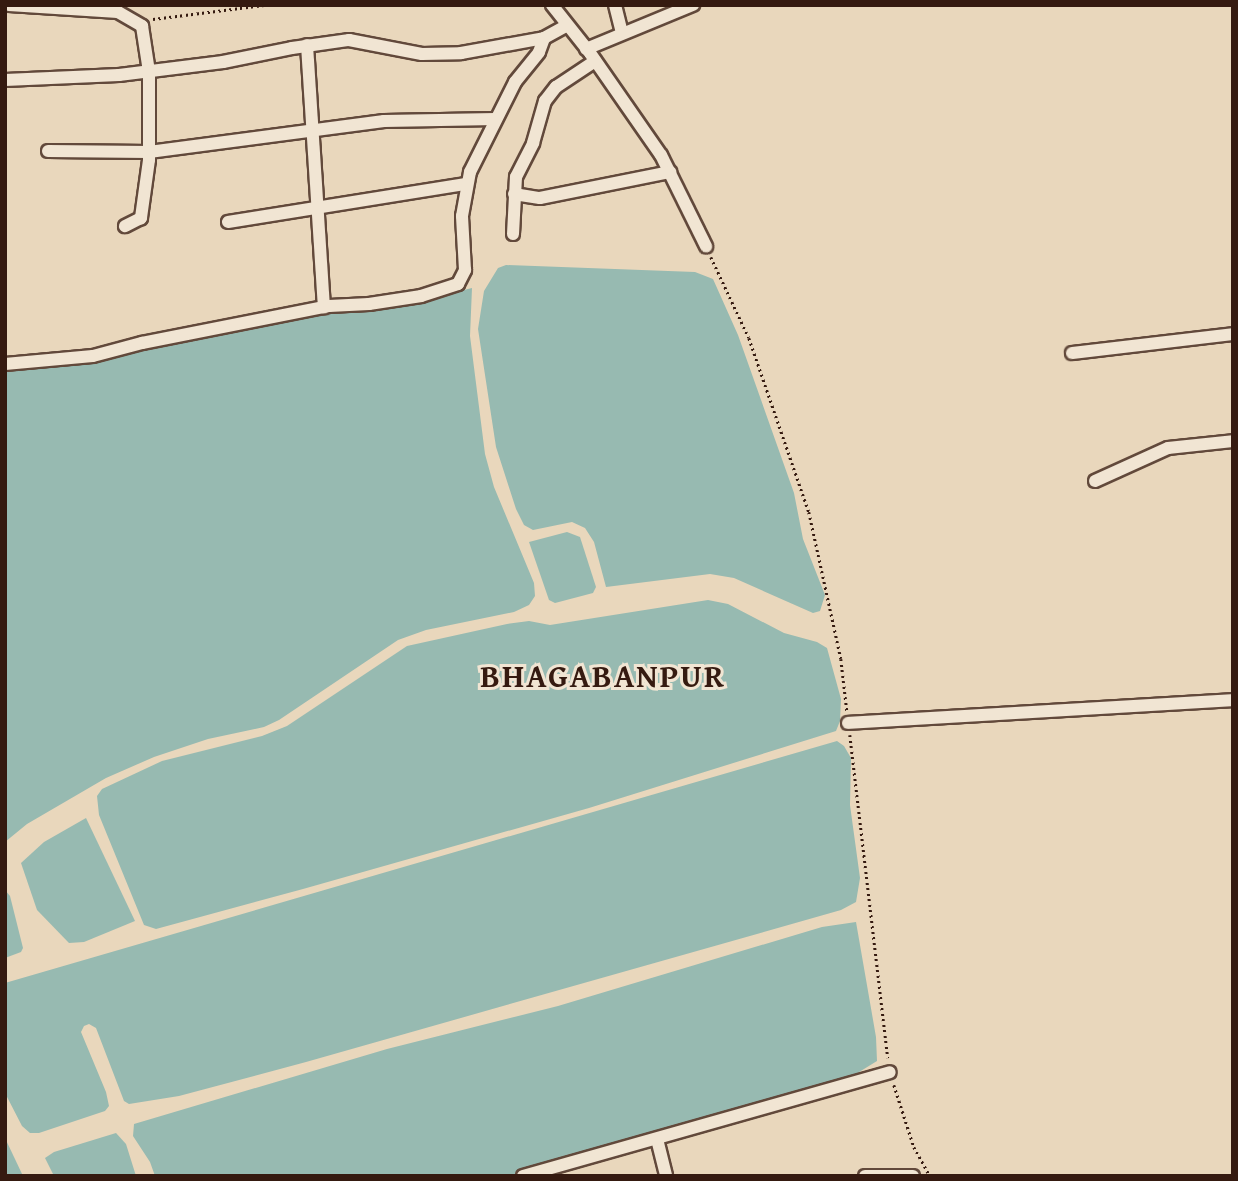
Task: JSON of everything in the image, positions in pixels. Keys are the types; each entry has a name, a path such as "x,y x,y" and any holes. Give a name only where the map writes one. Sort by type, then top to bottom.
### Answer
{"street":[{"path":"9,5 118,12 136,21 145,32 149,72 149,152 143,212 141,218 125,226"},
{"path":"552,5 595,61 670,172 706,246"},
{"path":"615,5 622,33"},
{"path":"586,49 622,33 657,12 692,5"},
{"path":"5,80 84,79 149,72 349,40 403,51 448,53 544,38 566,26"},
{"path":"5,364 93,356 142,343 324,307 421,296 458,284 465,270 462,216 466,184 473,163 515,82 538,52 544,38"},
{"path":"307,46 324,307"},
{"path":"513,234 514,194 520,166 533,143 549,93 595,61"},
{"path":"48,151 149,152 384,121 496,119"},
{"path":"514,194 540,198 670,172"},
{"path":"228,222 466,184"},
{"path":"1072,353 1233,334"},
{"path":"1095,481 1168,448 1233,442"},
{"path":"848,723 1233,700"},
{"path":"523,1176 890,1072"},
{"path":"657,1139 666,1176"},
{"path":"864,1176 913,1176"}],"path":[{"path":"136,21 264,5"},
{"path":"706,246 749,338 809,512 841,659 890,1072 914,1147 930,1176"}],"water":[{"path":"506,265 695,272 713,279 738,335 794,493 803,539 825,595 820,611 813,613 734,578 710,574 606,587 594,542 585,528 572,522 533,530 524,525 516,509 496,447 478,329 484,291 498,268"},
{"path":"472,288 470,336 485,454 494,487 534,583 535,596 529,605 514,612 426,630 398,640 279,720 264,727 208,739 154,757 106,778 27,824 5,842 5,369 228,333 325,310 435,297"},
{"path":"567,532 580,537 596,587 593,593 555,603 549,600 529,542"},
{"path":"708,600 728,604 784,633 817,642 827,648 841,699 840,721 836,731 589,808 303,889 156,929 144,925 99,815 97,796 102,789 162,761 262,736 287,726 407,646 507,624 529,621 550,625"},
{"path":"837,741 844,746 851,758 850,805 860,878 856,902 841,910 306,1062 179,1096 129,1104 124,1101 96,1028 89,1024 84,1026 81,1032 106,1092 109,1106 105,1111 39,1133 30,1133 22,1126 5,1093 5,983"},
{"path":"86,818 135,921 84,942 69,943 37,910 21,863 44,842"},
{"path":"5,890 10,896 23,948 21,952 5,958"},
{"path":"856,922 876,1037 877,1061 851,1077 514,1176 155,1176 150,1162 133,1136 134,1124 387,1049 558,1006 822,927"},
{"path":"116,1133 126,1144 136,1176 54,1176 45,1158 54,1152"},
{"path":"5,1138 23,1176 5,1176"}],"district":[{"name":"BHAGABANPUR","path":"603,676"}]}
